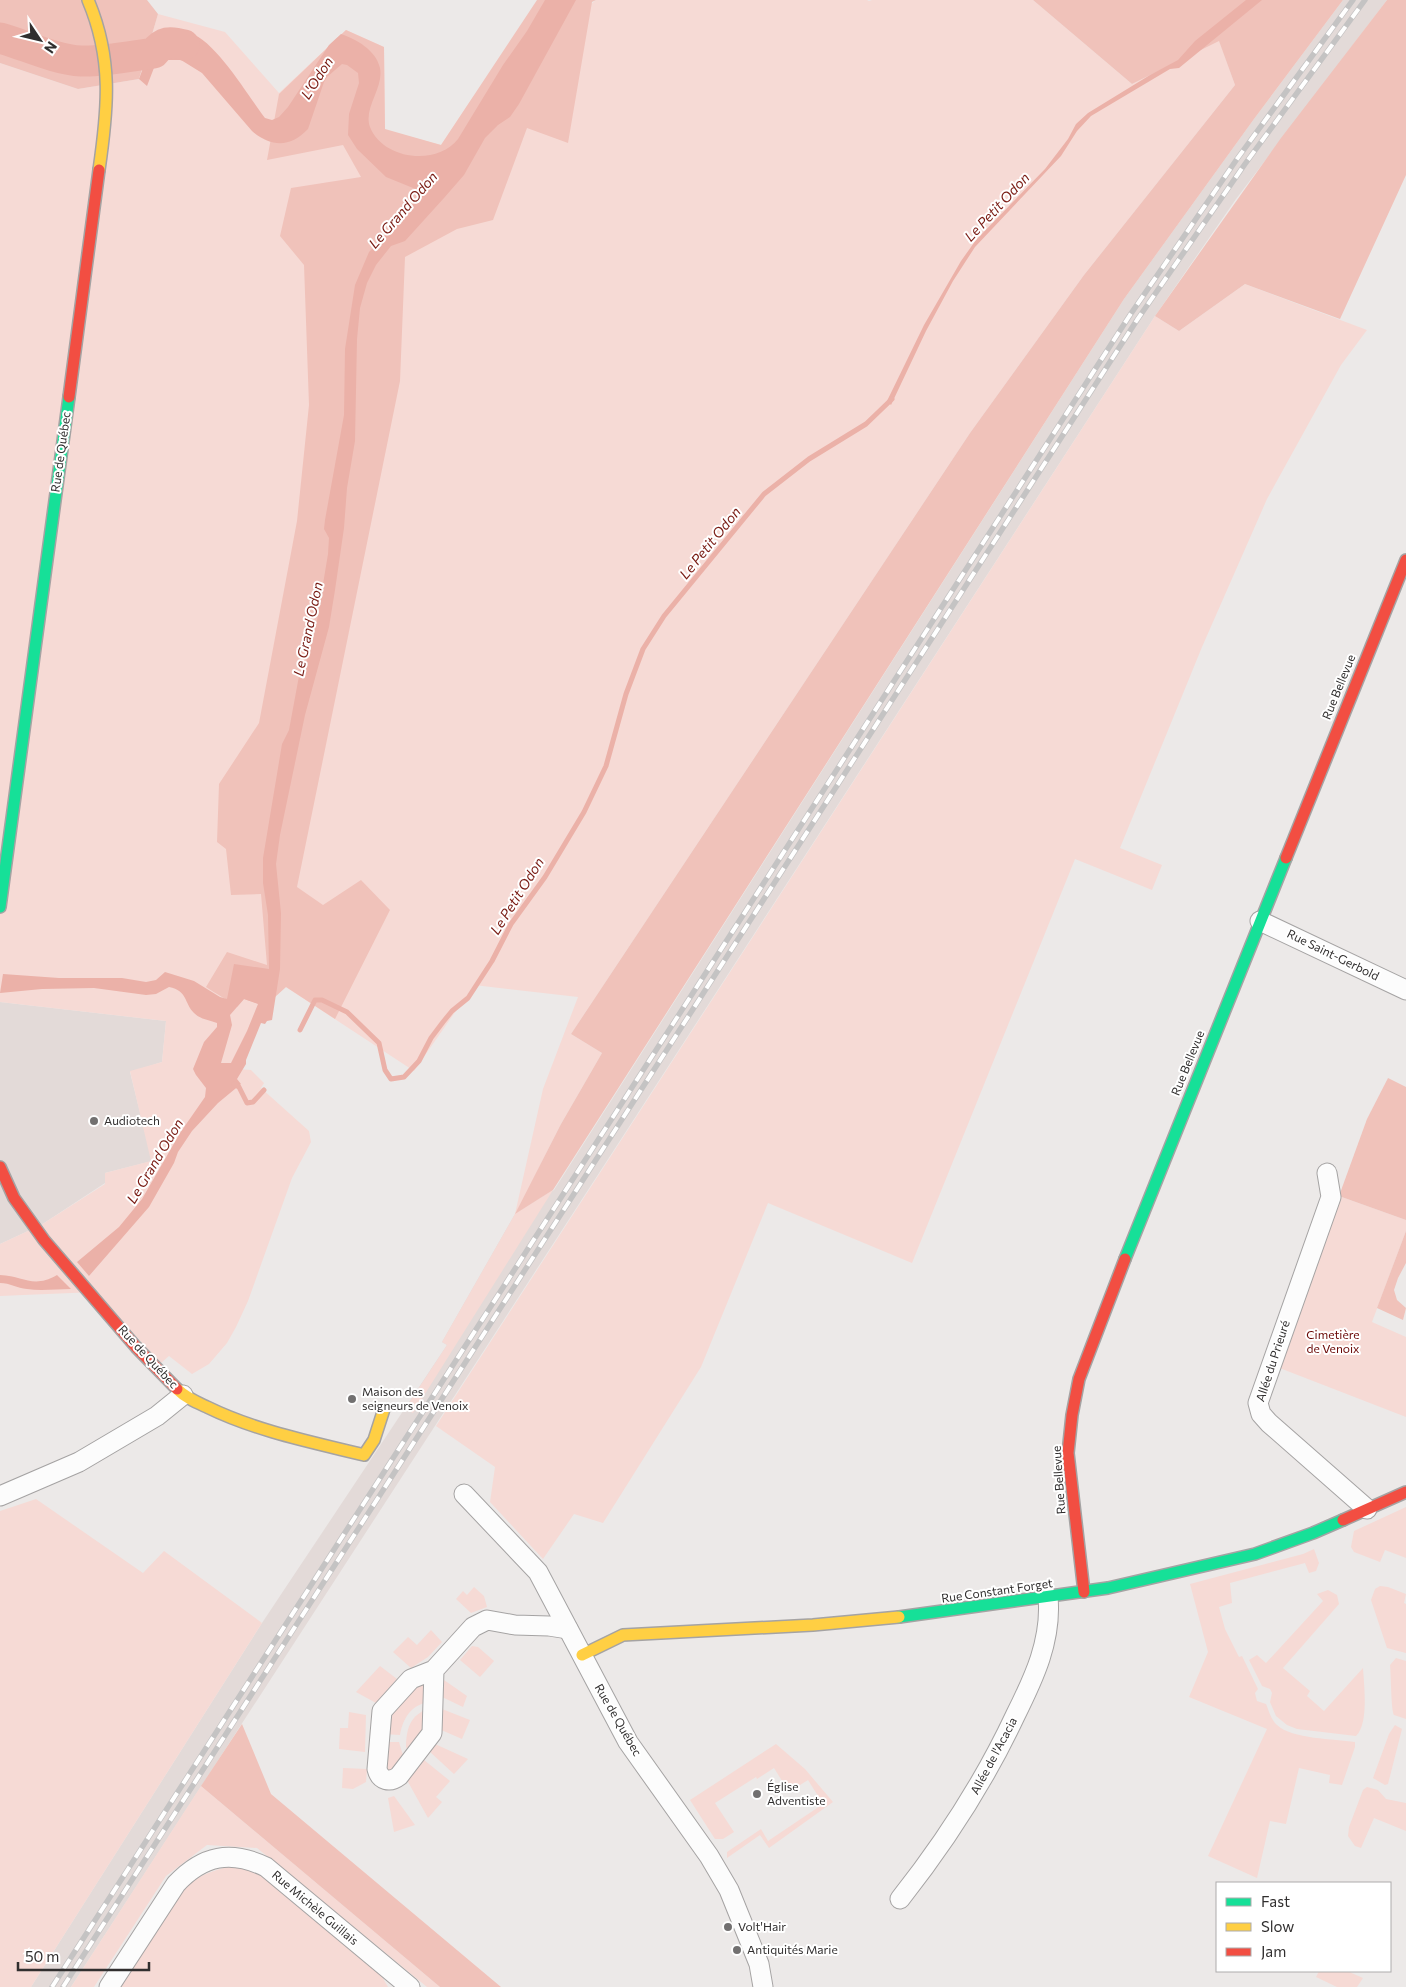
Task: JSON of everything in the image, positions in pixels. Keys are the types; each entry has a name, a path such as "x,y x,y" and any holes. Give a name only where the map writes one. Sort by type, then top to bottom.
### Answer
{"street":[{"name":"Rue de Québec","path":"0,907 107,112 109,78 104,47 97,20 88,0"},
{"name":"Rue Bellevue","path":"1084,1592 1068,1453 1072,1415 1080,1379 1093,1339 1406,560"},
{"name":"Rue Saint-Gerbold","path":"1260,921 1406,990"},
{"name":"Rue de Québec","path":"0,1167 14,1198 44,1240 136,1347 183,1395 225,1416 247,1424 309,1442 364,1455 374,1440 384,1409"},
{"name":"Allée du Prieuré","path":"1327,1173 1331,1197 1258,1403 1261,1414 1269,1423 1367,1508"},
{"path":"0,1496 79,1462 157,1416 183,1395"},
{"name":"Rue Constant Forget","path":"582,1655 622,1635 814,1625 924,1616 1084,1592 1255,1554 1313,1533 1406,1492"},
{"name":"Rue de Québec","path":"464,1494 538,1572 628,1742 709,1856 729,1890 759,1964 764,1987"},
{"name":"Allée de l'Acacia","path":"900,1899 956,1823 999,1751 1030,1686 1043,1649 1050,1615 1048,1597"},
{"path":"434,1670 432,1733 399,1776 392,1780 384,1779 378,1775 377,1769 382,1711 411,1679 434,1670 473,1627 487,1620 514,1625 549,1626 568,1630"},
{"name":"Rue Michèle Guillais","path":"109,1987 176,1884 188,1871 199,1864 222,1858 238,1857 249,1859 266,1867 410,1987"},
{"name":"Rue Michèle Guillais","path":"374,1957 395,1987"}],"shaded area":[{"path":"0,0 147,0 158,14 139,79 78,89 0,63"},
{"path":"537,0 596,0 592,2 568,143 527,128 493,220 457,229 405,257 400,381 297,887 323,905 361,880 390,910 335,1019 286,987 265,1006 244,999 237,1007 206,987 227,952 267,965 261,894 231,895 226,849 217,842 219,784 259,723 297,521 309,405 304,265 280,236 291,188 361,177 343,145 267,160 279,94 346,30 384,47 385,129 441,145"},
{"path":"1033,0 1343,0 1124,299 553,1190 515,1214 561,1124 602,1053 571,1034 970,433 1084,275 1235,85 1219,41 1132,84"},
{"path":"1343,0 1387,0 1236,199 1155,316 71,1987 31,1987 262,1623 447,1345 442,1342 515,1214 554,1190 1124,299"},
{"path":"1387,0 1406,0 1406,175 1340,319 1245,284 1179,331 1155,316 1281,138"},
{"path":"0,1002 166,1021 162,1062 130,1072 152,1161 105,1173 105,1183 41,1225 0,1244"},
{"path":"1388,1078 1406,1087 1406,1220 1339,1196 1367,1119"},
{"path":"1406,1231 1406,1263 1394,1290 1397,1300 1406,1308 1403,1320 1377,1308"},
{"path":"242,1724 271,1794 501,1987 440,1987 201,1786"}],"green space":[{"path":"596,0 1033,0 1132,84 1219,40 1235,85 1084,275 970,433 571,1034 602,1053 561,1124 516,1213 553,1190 413,1413 405,1409 447,1345 442,1342 515,1214 543,1089 578,997 474,985 414,1071 286,987 265,1006 236,1069 251,1070 264,1083 261,1088 309,1131 311,1142 292,1178 248,1301 236,1327 227,1343 209,1364 192,1374 169,1356 161,1363 95,1292 0,1296 0,1244 41,1225 105,1184 105,1173 151,1161 130,1071 162,1062 166,1021 0,1002 0,63 78,89 139,79 158,14 225,32 279,93 346,30 384,47 385,130 441,145 473,97"},
{"path":"1245,284 1367,330 1341,365 1267,499 1202,647 1120,848 1162,865 1152,890 1075,859 912,1263 768,1203 701,1367 603,1523 574,1514 543,1559 490,1502 495,1467 436,1426 1155,316 1179,331"},
{"name":"Cimetière de Venoix","path":"1339,1196 1406,1220 1406,1231 1372,1322 1406,1337 1406,1417 1277,1367"},
{"path":"36,1499 143,1573 164,1551 262,1623 31,1987 0,1987 0,1511"},
{"path":"1406,1507 1406,1558 1385,1550 1380,1562 1354,1552 1351,1547 1354,1531"},
{"path":"1314,1549 1319,1563 1316,1571 1309,1573 1305,1563 1230,1583 1232,1603 1219,1607 1225,1629 1239,1657 1242,1656 1258,1689 1255,1693 1257,1701 1266,1704 1270,1715 1277,1725 1284,1730 1303,1736 1355,1742 1342,1785 1329,1783 1330,1775 1299,1768 1286,1824 1270,1821 1257,1878 1208,1856 1267,1729 1189,1697 1208,1652 1190,1584 1303,1554"},
{"path":"1380,1586 1406,1594 1404,1603 1406,1604 1406,1653 1387,1648 1371,1600 1375,1589"},
{"path":"474,1587 484,1596 487,1607 471,1613 456,1599 463,1591 467,1595"},
{"path":"1328,1590 1337,1595 1339,1604 1283,1668 1310,1691 1307,1696 1324,1711 1363,1668 1365,1693 1363,1723 1356,1736 1297,1729 1287,1725 1276,1716 1270,1702 1272,1693 1270,1689 1262,1686 1249,1660 1257,1655 1266,1663 1323,1601 1317,1594"},
{"path":"431,1630 442,1642 428,1657 411,1668 393,1652 408,1637 417,1645"},
{"path":"472,1646 478,1647 494,1661 480,1677 460,1660"},
{"path":"1396,1658 1406,1661 1406,1719 1394,1715 1393,1712 1390,1665"},
{"path":"380,1666 397,1679 376,1703 356,1692"},
{"path":"444,1680 467,1696 463,1707 442,1697"},
{"path":"425,1681 429,1702 417,1706 409,1713 403,1723 400,1735 383,1734 385,1715 416,1682"},
{"path":"429,1709 426,1734 410,1755 406,1747 410,1724 417,1715"},
{"path":"442,1709 470,1720 462,1739 439,1729"},
{"path":"349,1712 366,1715 365,1752 339,1749 340,1728 348,1728"},
{"path":"1395,1725 1402,1729 1388,1784 1385,1785 1373,1778 1389,1734"},
{"path":"383,1742 399,1742 405,1762 401,1768 386,1772"},
{"path":"435,1744 468,1759 454,1774 429,1751"},
{"path":"776,1744 805,1769 833,1802 769,1848 760,1835 727,1858 727,1852 761,1829 768,1841 823,1804 808,1780 789,1792 774,1768 715,1803 734,1832 723,1839 715,1839 690,1800"},
{"path":"424,1760 450,1781 436,1797 442,1802 428,1818 407,1780"},
{"path":"343,1768 367,1769 366,1782 353,1789 342,1788"},
{"path":"201,1786 440,1987 427,1987 257,1848 207,1845 166,1876 94,1987 71,1987"},
{"path":"1367,1787 1378,1790 1386,1799 1406,1803 1406,1831 1374,1818 1361,1848 1355,1846 1348,1836 1349,1827 1363,1790"},
{"path":"394,1796 415,1825 394,1832 388,1798"},
{"path":"232,1866 249,1869 262,1875 380,1973 388,1987 120,1987 182,1889 205,1874"},
{"path":"1318,1972 1349,1972 1363,1978 1357,1987 1337,1987 1316,1977"}],"water":[{"path":"545,0 576,0 510,117 498,125 485,138 464,175 444,198 405,241 391,246 376,265 367,283 360,308 357,339 355,441 347,488 344,528 335,590 329,627 305,715 280,835 276,864 281,913 280,969 272,1020 267,1021 265,1024 261,1023 246,1064 237,1079 241,1084 218,1103 192,1131 178,1152 174,1163 149,1207 89,1276 77,1262 119,1227 142,1199 180,1133 205,1097 206,1088 193,1069 204,1042 217,1027 217,1023 197,1015 180,991 169,987 156,994 146,995 94,988 42,989 0,993 3,974 59,978 122,978 146,982 156,980 165,972 194,981 220,997 227,999 234,964 269,969 268,915 263,883 263,858 282,744 289,730 299,676 307,660 316,626 328,554 329,538 324,529 344,415 345,349 355,285 369,252 399,221 421,194 418,190 386,177 357,149 348,135 349,114 359,83 358,73 347,65 342,64 327,77 308,129 294,140 280,143 266,140 252,131 202,73 181,60 157,60 147,86 139,79 153,41 176,32 190,33 200,38 221,58 265,118 272,120 279,117 288,107 329,45 341,34 365,46 378,62 380,68 379,83 369,113 370,127 377,138 386,147 398,152 411,156 424,156 449,148 458,139 503,65 527,31","holes":["244,999 258,1004 231,1063 221,1063 232,1025 230,1015"]},
{"path":"1246,0 1262,0 1179,68 1170,69 1091,116 1077,131 1061,156 975,247 953,281 926,331 891,405 887,401 924,325 961,261 976,240 1045,169 1068,139 1076,124 1088,113 1178,60 1195,41"},
{"path":"0,30 16,33 56,51 76,53 96,51 97,64 63,67 51,65 0,44"},
{"path":"0,1275 28,1281 41,1281 57,1275 71,1289 38,1290 23,1288 0,1283"}],"waterway":[{"name":"L'Odon","path":"0,38 51,55 81,61 108,60 154,53 167,43 184,45"},
{"name":"Le Petit Odon","path":"300,1030 315,1000 322,1000 347,1012 379,1043 385,1070 391,1079 404,1077 419,1061 431,1038 443,1022 452,1011 468,998 492,961 511,924 545,877 584,812 606,766 626,694 643,649 664,616 764,494 809,459 866,424 892,399"},
{"name":"Le Petit Odon","path":"234,1084 239,1087 247,1103 253,1102 264,1090"}],"railway":[{"path":"52,1987 1130,315 1237,159 1353,0"},
{"path":"63,1987 1137,320 1245,164 1365,0"}],"traffic: fast":[{"path":"0,907 69,397"},
{"path":"1125,1259 1286,858"},
{"path":"899,1617 1108,1588 1255,1554 1343,1520"}],"traffic: slow":[{"path":"88,0 102,43 105,63 105,126 99,170"},
{"path":"177,1389 195,1401 245,1423 364,1455 374,1440 384,1409"},
{"path":"582,1655 623,1635 813,1625 899,1617"}],"traffic: jam":[{"path":"69,397 99,170"},
{"path":"1286,858 1406,560"},
{"path":"0,1167 14,1198 44,1240 136,1347 177,1389"},
{"path":"1084,1592 1068,1453 1072,1415 1079,1379 1125,1259"},
{"path":"1343,1520 1406,1492"}],"place":[{"name":"Audiotech","path":"94,1121"},
{"name":"Maison des seigneurs de Venoix","path":"352,1399"},
{"name":"Église Adventiste","path":"757,1794"},
{"name":"Volt'Hair","path":"728,1927"},
{"name":"Antiquités Marie","path":"737,1950"}],"water label":[{"name":"Le Grand Odon","path":"403,210"},
{"name":"Le Grand Odon","path":"308,629"},
{"name":"Le Grand Odon","path":"155,1161"}]}
